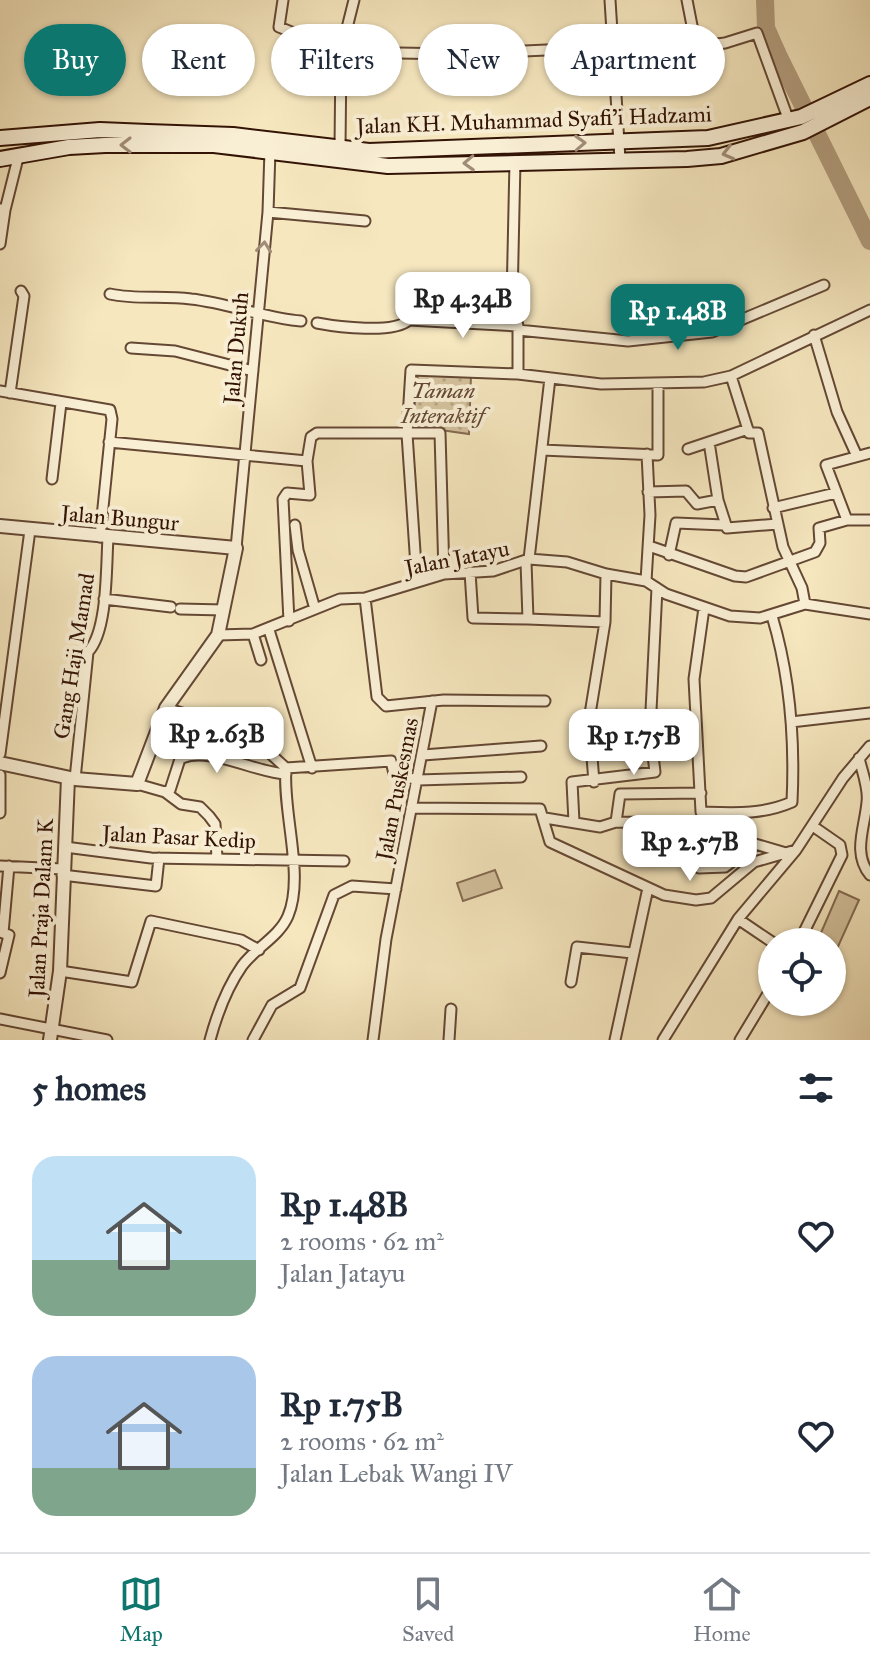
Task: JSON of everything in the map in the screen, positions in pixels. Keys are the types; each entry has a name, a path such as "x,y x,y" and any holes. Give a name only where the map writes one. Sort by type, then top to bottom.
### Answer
{"main road":[{"name":"Jalan KH. Muhammad Syafi'i Hadzami","path":"820,116 870,84"},
{"name":"Jalan KH. Muhammad Syafi'i Hadzami","path":"0,138 214,145 388,166 721,156 870,98"},
{"name":"Jalan KH. Muhammad Syafi'i Hadzami","path":"0,159 67,139 233,135 340,148 396,151 708,138 798,124"}],"street":[{"path":"278,24 283,0"},
{"path":"348,24 354,0"},
{"path":"610,0 611,24"},
{"path":"687,0 692,24"},
{"path":"725,40 757,33 798,124"},
{"path":"402,53 544,50"},
{"path":"340,148 341,96"},
{"path":"615,96 620,159"},
{"name":"Jalan Dukuh","path":"236,548 268,212 270,150"},
{"path":"0,244 3,210 19,154"},
{"path":"515,161 512,301 518,328 518,374"},
{"path":"268,212 365,221"},
{"path":"317,323 340,327 401,327 409,320 518,328 628,341 712,332 824,285"},
{"path":"21,291 22,318 5,392 61,403 52,479"},
{"path":"110,294 191,299 241,306 257,313 301,321"},
{"path":"417,581 407,434 411,370 518,374 601,384 704,382 731,376 814,335 869,313"},
{"path":"814,335 837,412 856,454"},
{"path":"131,348 175,351 253,371"},
{"path":"731,376 748,429 751,434 758,433 773,508 805,604"},
{"name":"Jalan Jatayu","path":"218,635 253,634 340,599 365,598 444,574 493,571 527,560 550,378"},
{"path":"646,581 648,492 658,383"},
{"name":"Gang Haji Mamad","path":"61,403 110,410 104,599 96,644 88,652 71,779"},
{"path":"688,449 748,429"},
{"path":"289,621 283,499 287,493 310,495 307,461 312,434 441,435 444,574"},
{"path":"109,442 307,461"},
{"path":"709,442 724,525"},
{"path":"542,450 653,455"},
{"path":"847,520 826,465 856,454 870,453"},
{"path":"648,492 686,491 697,504 718,500"},
{"path":"773,508 836,493"},
{"path":"649,546 669,555 746,577 817,550 819,528 847,520 870,520"},
{"path":"669,555 676,523 733,528 778,524"},
{"path":"295,525 298,550 315,609"},
{"name":"Jalan Bungur","path":"0,526 236,548"},
{"path":"0,754 30,530"},
{"path":"137,784 166,708 218,635 236,548"},
{"path":"528,619 527,560 567,562 606,574 646,581 704,608 749,619 772,616 805,604 870,614"},
{"path":"470,572 473,618 605,622"},
{"path":"594,782 589,720 605,622 606,574"},
{"path":"574,822 571,783 655,772 650,731 657,588"},
{"name":"Jalan Puskesmas","path":"365,598 380,702 386,706 432,701 396,889 373,1040"},
{"path":"104,599 224,610"},
{"path":"704,608 694,679 701,812 772,811 792,802 791,722 785,670 772,616"},
{"path":"269,630 312,768"},
{"path":"253,634 261,660"},
{"path":"432,701 545,701"},
{"path":"166,708 213,723 246,744 264,748 286,771 292,861 290,914 243,965 220,1006 210,1040"},
{"path":"791,722 870,713"},
{"path":"423,755 541,746"},
{"path":"667,1038 738,919 870,746"},
{"path":"165,792 170,790 180,759 187,756 286,771 391,761 394,774 418,780 521,777"},
{"path":"859,758 868,799 860,843 862,866 870,875"},
{"path":"0,763 71,779 137,784 165,792 173,801 200,807 215,824 217,858"},
{"path":"0,775 0,813"},
{"name":"Jalan Praja Dalam K","path":"51,1034 60,971 63,872 71,779"},
{"path":"616,822 620,794 701,793"},
{"path":"411,808 538,808 545,818 550,842 648,888 679,899 711,898 754,862 791,852"},
{"path":"545,818 600,827 616,822 698,825 699,868 725,867 755,844 791,852"},
{"path":"806,928 842,855 840,845 817,829"},
{"name":"Jalan Pasar Kedip","path":"65,847 159,858 344,861"},
{"path":"0,973 9,935 3,933 4,866 156,886 159,858"},
{"path":"253,1040 272,1005 300,988 334,895 352,886 396,889"},
{"path":"615,1040 648,888"},
{"path":"738,919 758,933"},
{"path":"60,971 132,982 151,921 241,940 259,950"},
{"path":"571,982 577,947 632,953"},
{"path":"449,1040 451,1009"},
{"path":"740,1040 758,1010"},
{"path":"0,1019 51,1034 107,1040"}],"green space":[{"name":"Taman Interaktif","path":"418,373 471,375 469,434 412,426"},
{"path":"495,870 502,888 463,901 457,883"},
{"path":"839,891 859,900 846,929 823,928"}],"waterway":[{"path":"765,0 766,28 870,241"}]}
